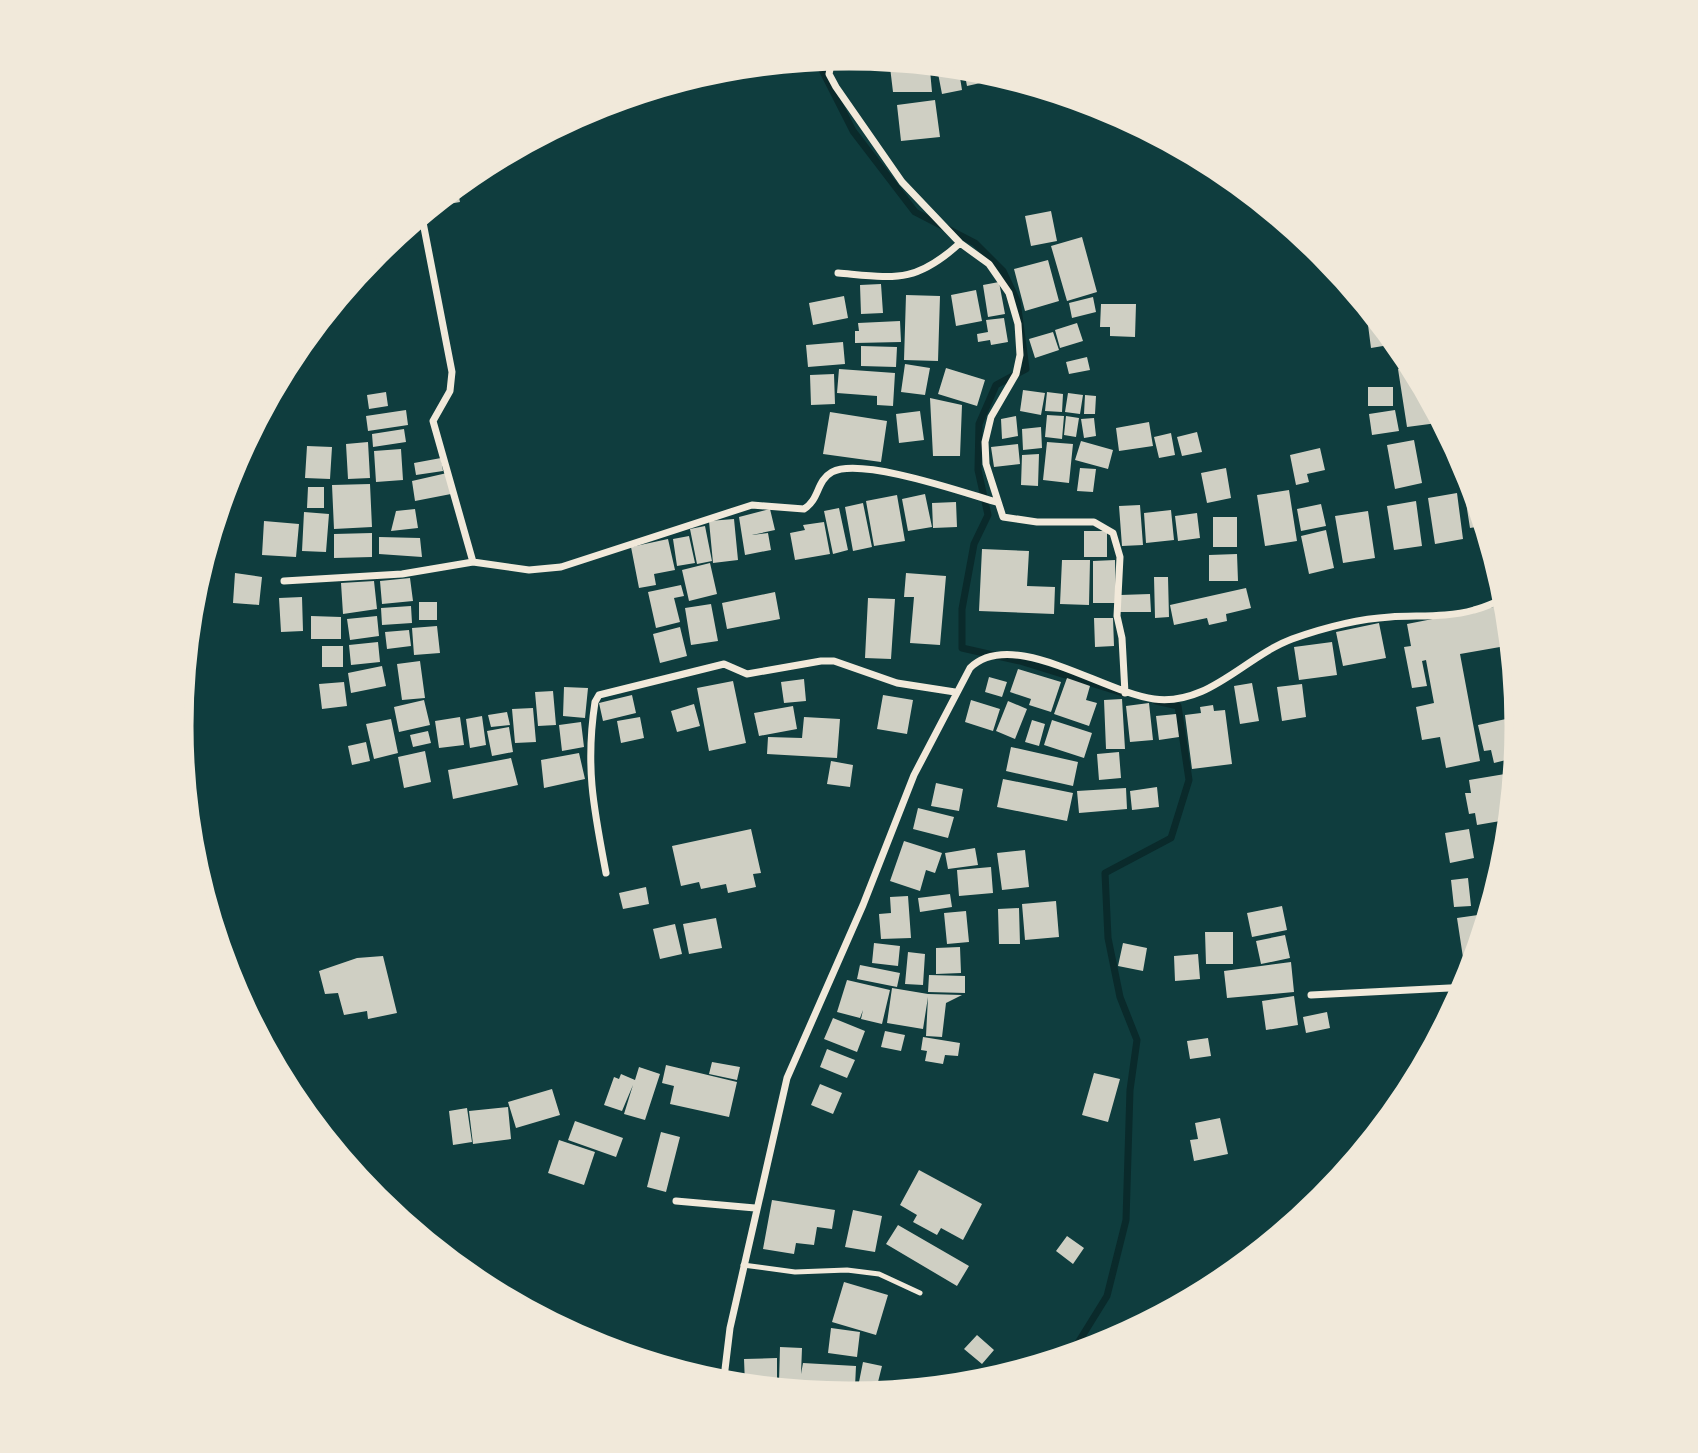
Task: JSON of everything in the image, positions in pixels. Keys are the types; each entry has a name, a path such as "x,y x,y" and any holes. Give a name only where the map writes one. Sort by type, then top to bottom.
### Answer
{"street":[{"path":"829,67 833,80 902,182 960,243 989,264 1002,281 1018,324 1020,355 1016,374 991,417 985,442 986,464 996,502 1003,517 1037,522 1094,522 1113,533 1120,557 1117,616 1122,638 1125,692"},
{"path":"423,223 452,372 450,391 433,421 473,562"},
{"path":"838,273 902,278 926,269 960,243"},
{"path":"284,581 401,574 473,562 529,570 561,567 752,505 804,509 818,497 820,483 825,477 845,469 897,474 996,502"},
{"path":"724,1375 730,1328 755,1208 787,1078 863,905 914,775 955,692 980,658 1017,653 1125,692 1156,699 1178,699 1206,691 1278,644 1315,630 1389,617 1436,617 1473,611 1497,602"},
{"path":"606,873 590,781 592,719 599,695 724,664 747,674 821,661 834,661 897,683 955,692"},
{"path":"1311,995 1455,988"},
{"path":"676,1201 755,1208"}],"lane":[{"path":"743,1265 795,1272 847,1270 879,1274 920,1293"}],"building":[{"path":"890,68 930,72 932,92 893,92"},
{"path":"938,72 960,76 962,90 942,94"},
{"path":"965,77 985,81 985,82 967,86"},
{"path":"935,100 940,137 901,141 897,105"},
{"path":"458,195 460,202 445,205"},
{"path":"1051,211 1057,241 1031,246 1025,216"},
{"path":"1082,237 1097,292 1067,301 1051,246"},
{"path":"1048,260 1059,301 1025,311 1014,269"},
{"path":"999,282 1005,314 988,317 983,285"},
{"path":"881,284 883,313 861,314 860,285"},
{"path":"976,290 982,321 956,326 951,295"},
{"path":"906,295 940,296 938,361 904,360"},
{"path":"844,296 848,318 813,325 809,303"},
{"path":"1093,297 1096,312 1072,318 1069,303"},
{"path":"1101,304 1136,304 1135,337 1110,336 1110,327 1100,327"},
{"path":"1004,318 1008,342 991,345 990,340 978,342 977,334 988,332 986,320"},
{"path":"900,321 901,342 855,343 855,331 859,331 858,323"},
{"path":"1077,323 1083,341 1060,348 1055,330"},
{"path":"1372,324 1387,345 1371,348 1368,325"},
{"path":"1053,332 1059,350 1035,358 1029,339"},
{"path":"843,342 845,364 808,367 806,345"},
{"path":"861,346 897,347 896,367 861,366"},
{"path":"1087,357 1090,370 1069,374 1066,362"},
{"path":"905,364 930,368 925,395 901,392"},
{"path":"946,368 985,380 977,406 938,394"},
{"path":"1403,368 1435,423 1407,427 1398,369"},
{"path":"839,369 895,373 893,406 877,405 877,396 837,393"},
{"path":"834,374 835,404 811,405 810,375"},
{"path":"1368,387 1393,387 1393,406 1368,406"},
{"path":"1023,390 1045,393 1041,415 1020,411"},
{"path":"386,392 388,406 369,409 367,395"},
{"path":"1047,392 1063,394 1062,412 1045,411"},
{"path":"1068,393 1083,395 1080,414 1065,412"},
{"path":"1085,395 1096,396 1095,414 1084,414"},
{"path":"930,398 962,405 960,456 933,456"},
{"path":"406,410 408,425 368,431 366,416"},
{"path":"1395,410 1399,431 1372,435 1369,414"},
{"path":"920,411 924,440 899,443 896,414"},
{"path":"830,412 887,421 881,462 823,454"},
{"path":"1047,415 1064,416 1062,439 1045,437"},
{"path":"1016,416 1018,436 1002,439 1001,419"},
{"path":"1066,416 1079,418 1076,437 1064,435"},
{"path":"1094,418 1096,436 1084,438 1081,419"},
{"path":"1149,422 1153,446 1119,451 1116,428"},
{"path":"1041,427 1042,448 1023,450 1022,429"},
{"path":"404,429 406,442 373,447 372,434"},
{"path":"1197,432 1202,452 1182,456 1177,437"},
{"path":"1171,433 1175,455 1159,458 1154,437"},
{"path":"1414,440 1422,483 1395,489 1387,445"},
{"path":"1081,441 1113,450 1108,469 1075,460"},
{"path":"368,442 370,478 348,479 346,444"},
{"path":"1047,442 1073,444 1069,483 1043,480"},
{"path":"1018,444 1020,464 994,467 991,447"},
{"path":"307,446 332,447 330,479 305,478"},
{"path":"1320,448 1325,470 1307,474 1309,482 1296,485 1290,455"},
{"path":"401,449 403,480 376,482 374,451"},
{"path":"1039,454 1038,486 1021,485 1022,455"},
{"path":"441,458 443,471 416,475 414,463"},
{"path":"1080,468 1096,469 1093,492 1077,491"},
{"path":"1226,468 1231,498 1207,503 1201,473"},
{"path":"447,473 451,494 415,501 412,481"},
{"path":"370,484 372,527 334,529 332,485"},
{"path":"1463,486 1478,527 1470,528"},
{"path":"308,487 324,487 324,508 307,508"},
{"path":"1289,490 1297,541 1265,546 1257,495"},
{"path":"1457,493 1463,539 1435,544 1428,498"},
{"path":"925,494 932,527 908,531 902,499"},
{"path":"897,495 905,541 874,546 866,501"},
{"path":"1416,501 1422,546 1394,550 1387,506"},
{"path":"956,502 957,527 933,528 932,503"},
{"path":"863,503 872,547 853,551 845,507"},
{"path":"1321,504 1326,526 1301,531 1297,509"},
{"path":"1140,505 1143,545 1122,546 1119,506"},
{"path":"839,508 848,550 833,554 824,511"},
{"path":"415,509 418,528 391,531 396,511"},
{"path":"770,509 775,530 752,535 768,533 771,550 745,555 739,517"},
{"path":"1171,510 1174,540 1146,543 1144,513"},
{"path":"1368,511 1375,558 1343,563 1335,516"},
{"path":"304,512 329,514 326,552 302,551"},
{"path":"1197,513 1200,538 1178,541 1175,516"},
{"path":"1213,517 1237,517 1237,547 1213,547"},
{"path":"734,519 738,560 713,563 709,521"},
{"path":"264,521 299,524 296,557 262,555"},
{"path":"824,522 830,554 795,560 790,533 805,530 803,525"},
{"path":"705,526 712,561 697,564 690,529"},
{"path":"1326,530 1334,568 1309,574 1301,536"},
{"path":"1084,531 1107,531 1107,557 1084,557"},
{"path":"372,533 372,557 334,558 334,534"},
{"path":"689,536 695,563 677,566 673,539"},
{"path":"379,537 420,538 422,557 379,554"},
{"path":"668,539 675,570 654,574 656,585 639,588 631,547"},
{"path":"982,549 1029,551 1027,586 1055,587 1054,614 979,611"},
{"path":"1237,554 1238,581 1209,581 1209,555"},
{"path":"1062,560 1090,560 1089,605 1060,604"},
{"path":"1115,560 1116,603 1093,603 1093,561"},
{"path":"710,563 717,594 689,601 682,570"},
{"path":"235,573 262,577 259,605 233,603"},
{"path":"906,573 946,576 940,645 910,643 914,597 904,597"},
{"path":"1154,577 1168,577 1169,617 1155,618"},
{"path":"410,578 413,601 382,604 380,581"},
{"path":"374,581 377,609 343,614 341,583"},
{"path":"681,585 684,596 674,598 680,622 656,628 648,592"},
{"path":"1246,588 1251,608 1226,614 1227,621 1209,625 1207,618 1174,625 1170,605"},
{"path":"775,592 780,619 727,629 722,603"},
{"path":"1150,594 1151,612 1120,612 1120,595"},
{"path":"302,597 303,631 281,632 279,598"},
{"path":"868,598 895,599 891,659 865,658"},
{"path":"419,602 437,602 437,620 419,620"},
{"path":"711,604 718,641 691,645 685,608"},
{"path":"411,606 412,623 382,625 381,608"},
{"path":"1497,606 1506,667 1504,668 1500,647 1460,654 1480,761 1446,768 1440,737 1422,740 1416,707 1434,703 1426,660 1422,661 1427,686 1412,688 1404,647 1411,646 1407,624"},
{"path":"311,616 341,617 341,639 311,639"},
{"path":"377,616 379,636 350,640 347,619"},
{"path":"1094,618 1113,618 1114,646 1095,647"},
{"path":"1379,623 1386,658 1343,666 1336,632"},
{"path":"437,626 440,653 414,655 412,628"},
{"path":"680,627 687,656 660,663 653,634"},
{"path":"409,630 411,646 387,649 385,632"},
{"path":"378,642 380,662 351,665 349,645"},
{"path":"1332,642 1337,675 1299,680 1294,647"},
{"path":"322,646 343,646 343,667 322,667"},
{"path":"420,661 425,698 402,700 397,664"},
{"path":"382,666 386,686 351,693 348,673"},
{"path":"1018,669 1061,682 1051,712 1029,705 1031,699 1010,692"},
{"path":"989,677 1007,682 1002,697 985,692"},
{"path":"1067,678 1090,686 1086,700 1097,703 1089,726 1054,714"},
{"path":"804,679 806,701 784,703 781,682"},
{"path":"733,681 746,743 709,751 697,688"},
{"path":"344,682 347,706 322,709 319,684"},
{"path":"1252,683 1259,721 1240,724 1234,686"},
{"path":"1302,684 1306,717 1282,721 1277,687"},
{"path":"564,687 588,688 585,718 563,716"},
{"path":"553,691 556,725 538,726 535,692"},
{"path":"632,695 636,713 603,721 599,703"},
{"path":"883,695 913,700 907,734 877,729"},
{"path":"1122,699 1125,749 1106,749 1104,700"},
{"path":"424,700 430,725 399,732 394,707"},
{"path":"971,700 1000,709 993,731 965,722"},
{"path":"1008,701 1027,709 1015,739 996,731"},
{"path":"1149,703 1153,740 1130,742 1126,706"},
{"path":"694,704 700,726 677,732 671,711"},
{"path":"1213,705 1214,711 1225,710 1232,764 1192,769 1185,715 1201,713 1200,707"},
{"path":"793,706 797,729 759,736 754,713"},
{"path":"533,708 536,742 515,743 512,709"},
{"path":"507,712 510,725 491,727 488,715"},
{"path":"1176,714 1179,737 1159,740 1156,716"},
{"path":"482,716 486,745 470,748 466,719"},
{"path":"460,717 464,745 439,748 435,721"},
{"path":"640,717 644,738 621,743 617,721"},
{"path":"804,717 840,719 837,758 767,754 768,737 802,738"},
{"path":"1509,718 1508,759 1494,763 1491,750 1484,751 1478,725"},
{"path":"391,719 398,753 374,759 366,724"},
{"path":"1032,720 1045,724 1039,746 1025,742"},
{"path":"1052,720 1092,733 1084,758 1044,745"},
{"path":"581,722 584,747 562,751 559,725"},
{"path":"509,727 513,752 492,756 487,731"},
{"path":"428,731 431,743 413,747 410,735"},
{"path":"366,742 370,761 352,765 348,746"},
{"path":"1011,747 1078,762 1073,786 1006,771"},
{"path":"425,751 431,782 404,788 398,757"},
{"path":"1119,752 1121,778 1099,780 1097,754"},
{"path":"579,753 585,779 544,788 541,760"},
{"path":"511,758 518,785 453,799 448,770"},
{"path":"831,761 853,765 850,787 827,784"},
{"path":"1508,774 1502,821 1477,825 1475,813 1469,814 1465,793 1471,793 1469,780"},
{"path":"1003,779 1073,793 1067,821 997,807"},
{"path":"936,783 963,789 959,811 931,806"},
{"path":"1157,787 1159,807 1132,810 1130,791"},
{"path":"1126,788 1127,809 1079,813 1077,791"},
{"path":"918,808 954,817 948,838 913,829"},
{"path":"751,829 761,873 753,874 756,887 728,893 726,884 701,889 699,882 681,886 672,846"},
{"path":"1469,829 1474,858 1450,863 1445,833"},
{"path":"904,841 942,853 935,873 926,870 920,891 890,881"},
{"path":"975,848 978,865 948,869 945,853"},
{"path":"1025,850 1029,887 1002,890 997,853"},
{"path":"991,867 993,893 959,896 957,870"},
{"path":"1468,878 1471,906 1454,907 1451,880"},
{"path":"646,887 649,904 623,909 619,893"},
{"path":"950,894 952,907 920,912 918,898"},
{"path":"908,896 911,938 881,939 879,914 891,913 890,897"},
{"path":"1056,901 1059,937 1025,940 1022,904"},
{"path":"1282,906 1287,930 1252,937 1247,913"},
{"path":"1019,908 1020,944 999,944 998,909"},
{"path":"966,911 969,942 947,944 944,913"},
{"path":"1482,914 1464,964 1457,918"},
{"path":"716,918 722,948 689,954 683,924"},
{"path":"675,924 682,954 660,959 653,929"},
{"path":"1205,932 1233,932 1233,964 1206,964"},
{"path":"1285,935 1290,958 1261,964 1256,941"},
{"path":"874,943 900,946 898,966 872,963"},
{"path":"1123,943 1147,948 1143,971 1118,966"},
{"path":"960,947 961,973 936,974 936,948"},
{"path":"908,952 925,954 923,985 905,984"},
{"path":"1198,954 1200,979 1175,981 1174,956"},
{"path":"383,956 397,1013 368,1019 367,1011 344,1015 338,993 325,994 319,971 357,958"},
{"path":"1291,962 1294,992 1227,998 1224,971"},
{"path":"860,965 900,973 897,987 857,979"},
{"path":"929,975 965,976 965,993 928,992"},
{"path":"847,980 890,990 882,1024 861,1019 863,1010 860,1018 837,1012"},
{"path":"892,988 928,994 962,995 946,1003 942,1037 926,1036 928,997 923,1029 887,1023"},
{"path":"1294,996 1298,1025 1266,1030 1262,1001"},
{"path":"1327,1012 1330,1028 1306,1033 1303,1017"},
{"path":"833,1018 865,1031 857,1052 824,1039"},
{"path":"885,1031 905,1035 901,1051 881,1047"},
{"path":"923,1037 960,1043 958,1056 945,1055 943,1064 925,1061 927,1051 921,1050"},
{"path":"1208,1038 1211,1056 1190,1059 1187,1041"},
{"path":"827,1049 855,1060 847,1078 820,1067"},
{"path":"712,1062 740,1067 737,1080 709,1074"},
{"path":"666,1065 737,1082 729,1117 670,1104 674,1086 662,1083"},
{"path":"639,1067 660,1074 645,1120 624,1114 633,1085 622,1111 604,1105 614,1077 619,1079 621,1074 635,1080"},
{"path":"1094,1073 1120,1079 1108,1122 1082,1115"},
{"path":"820,1084 842,1093 833,1114 811,1105"},
{"path":"552,1089 560,1115 516,1128 508,1102"},
{"path":"508,1107 511,1139 473,1144 469,1111"},
{"path":"467,1108 472,1142 453,1145 449,1111"},
{"path":"1220,1118 1228,1154 1194,1161 1190,1140 1198,1139 1195,1123"},
{"path":"575,1121 623,1138 616,1157 568,1140"},
{"path":"661,1132 680,1137 666,1192 647,1187"},
{"path":"559,1140 595,1152 584,1185 548,1173"},
{"path":"919,1170 982,1204 963,1240 941,1228 937,1235 913,1222 917,1215 900,1205"},
{"path":"772,1200 835,1210 832,1229 817,1227 814,1245 796,1243 794,1254 763,1249"},
{"path":"853,1210 882,1216 875,1252 845,1247"},
{"path":"898,1225 969,1266 957,1286 886,1244"},
{"path":"1067,1236 1084,1248 1073,1264 1056,1251"},
{"path":"844,1282 888,1295 876,1335 832,1322"},
{"path":"831,1328 860,1332 857,1357 828,1353"},
{"path":"977,1335 994,1350 982,1364 964,1349"},
{"path":"780,1347 802,1348 801,1374 803,1363 856,1366 855,1386 779,1382"},
{"path":"777,1358 777,1382 745,1378 744,1359"},
{"path":"863,1362 882,1366 877,1385 858,1386"}],"waterway":[{"path":"821,67 853,131 915,212 975,243 1003,271 1017,301 1026,369 996,385 979,424 978,470 988,515 974,544 962,609 962,648 1020,661 1123,693"},
{"path":"1076,1345 1107,1296 1126,1220 1130,1090 1137,1040 1120,997 1108,938 1105,873 1171,838 1189,780 1178,706 1156,701"}]}
